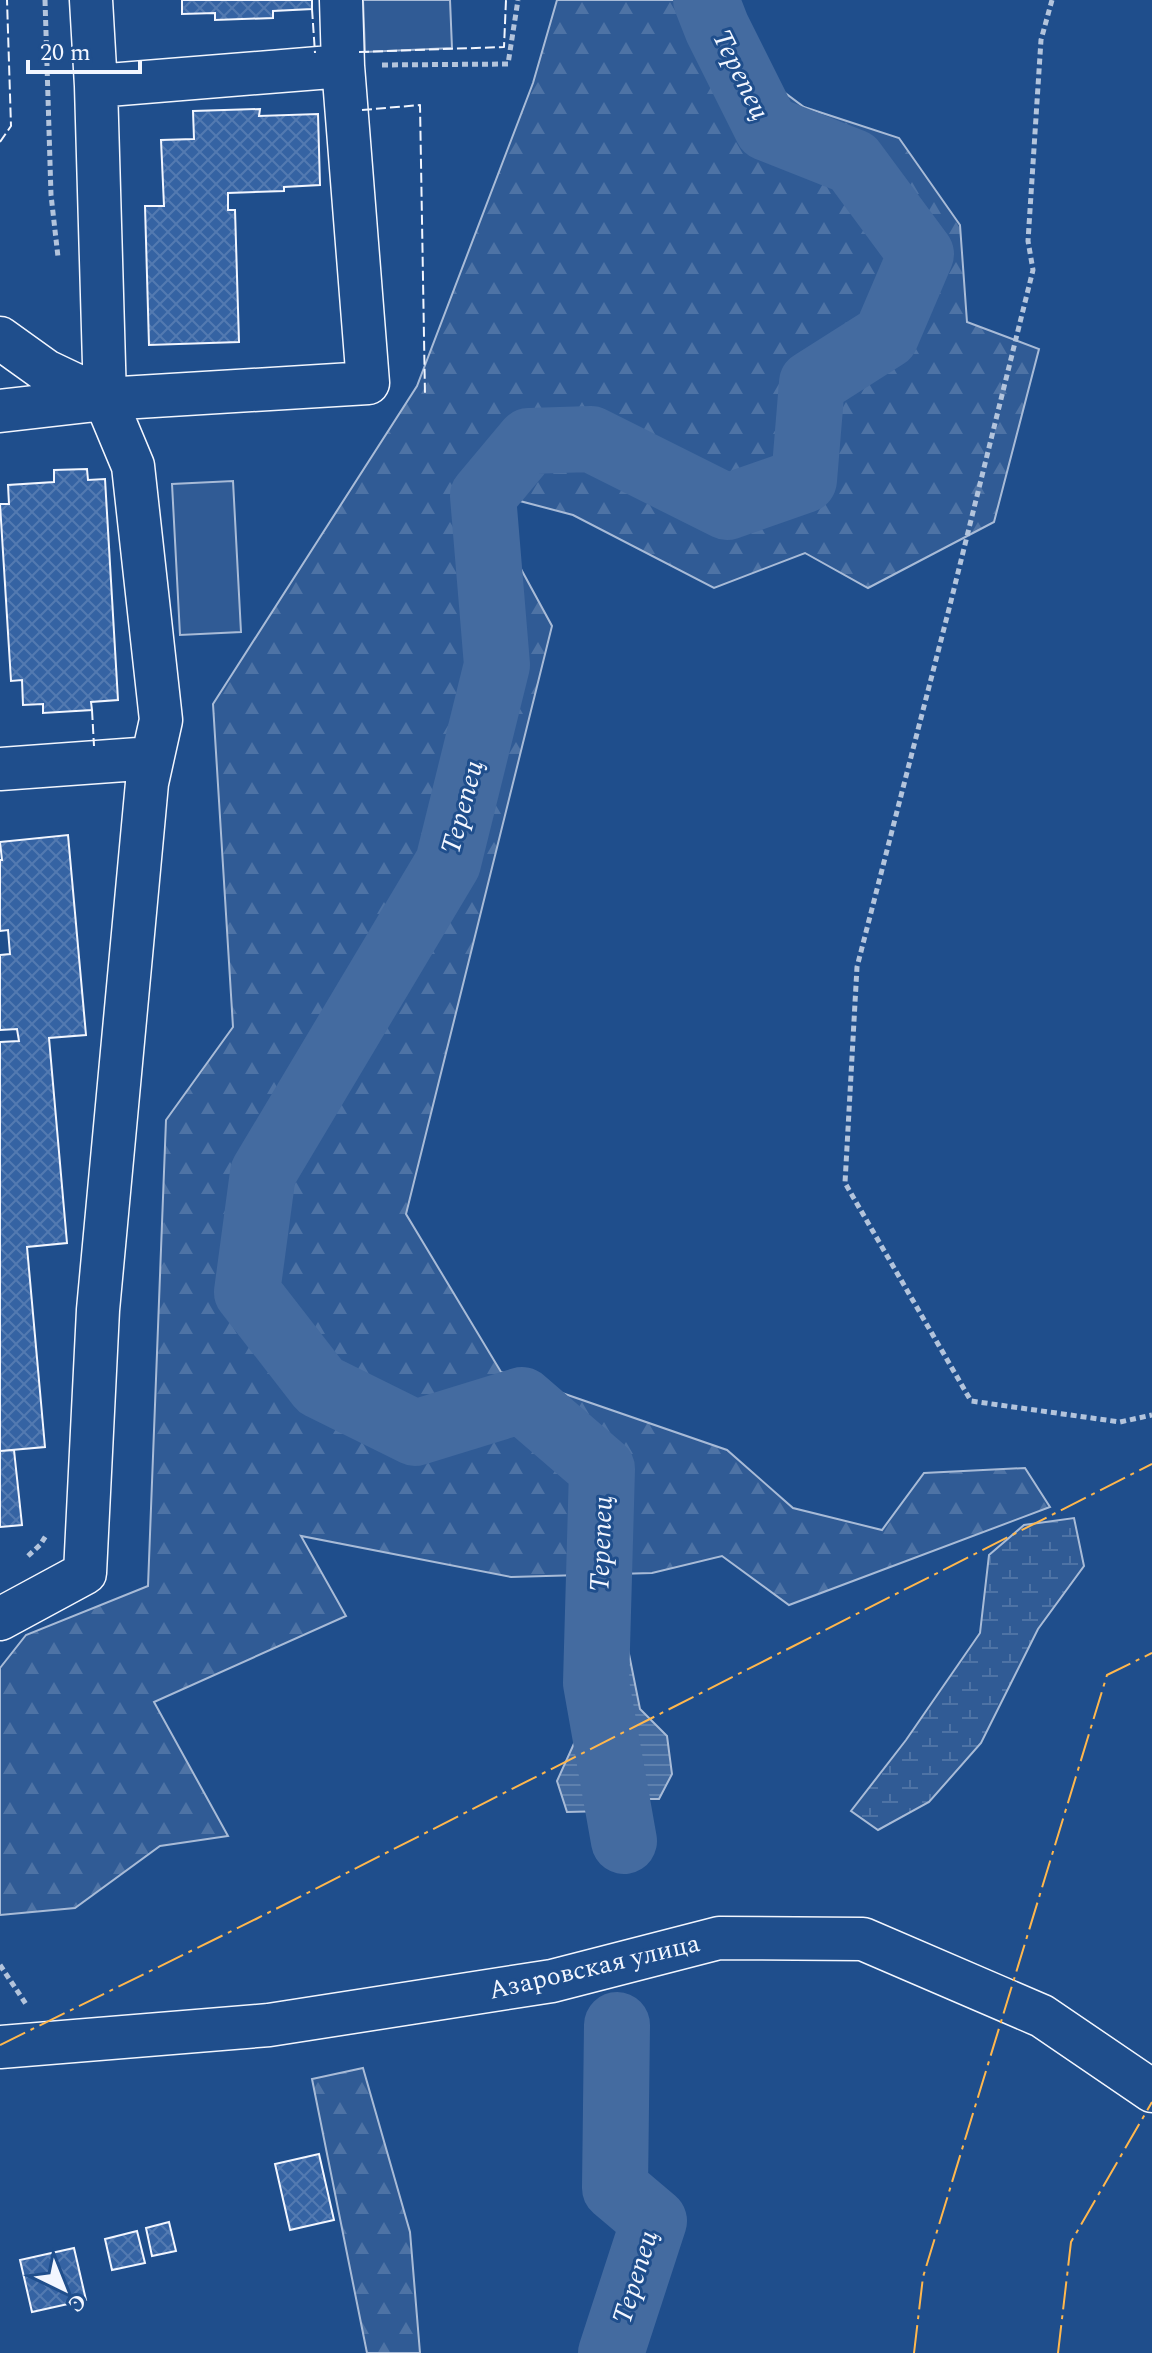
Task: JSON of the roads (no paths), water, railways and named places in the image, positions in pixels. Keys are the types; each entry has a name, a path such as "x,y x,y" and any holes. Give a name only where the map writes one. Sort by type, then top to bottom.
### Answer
{"street":[{"path":"0,1619 85,1573 98,1310 147,783 161,720 133,466 105,399 91,0"},
{"path":"0,411 105,399 368,383 343,66 341,0"},
{"path":"96,86 343,66"},
{"path":"0,338 46,371 105,399"},
{"path":"0,769 152,758"},
{"name":"Азаровская улица","path":"0,2047 269,2025 552,1981 719,1938 863,1939 1042,2016 1152,2091"}],"waterway":[{"name":"Терепец","path":"624,1841 596,1683 602,1469 522,1400 415,1433 320,1386 247,1292 263,1173 448,863 497,665 483,496 529,441 591,439 727,507 804,480 812,383 886,336 921,254 853,162 767,128 706,0"},
{"name":"Терепец","path":"611,2353 654,2221 615,2188 617,2025"}]}
